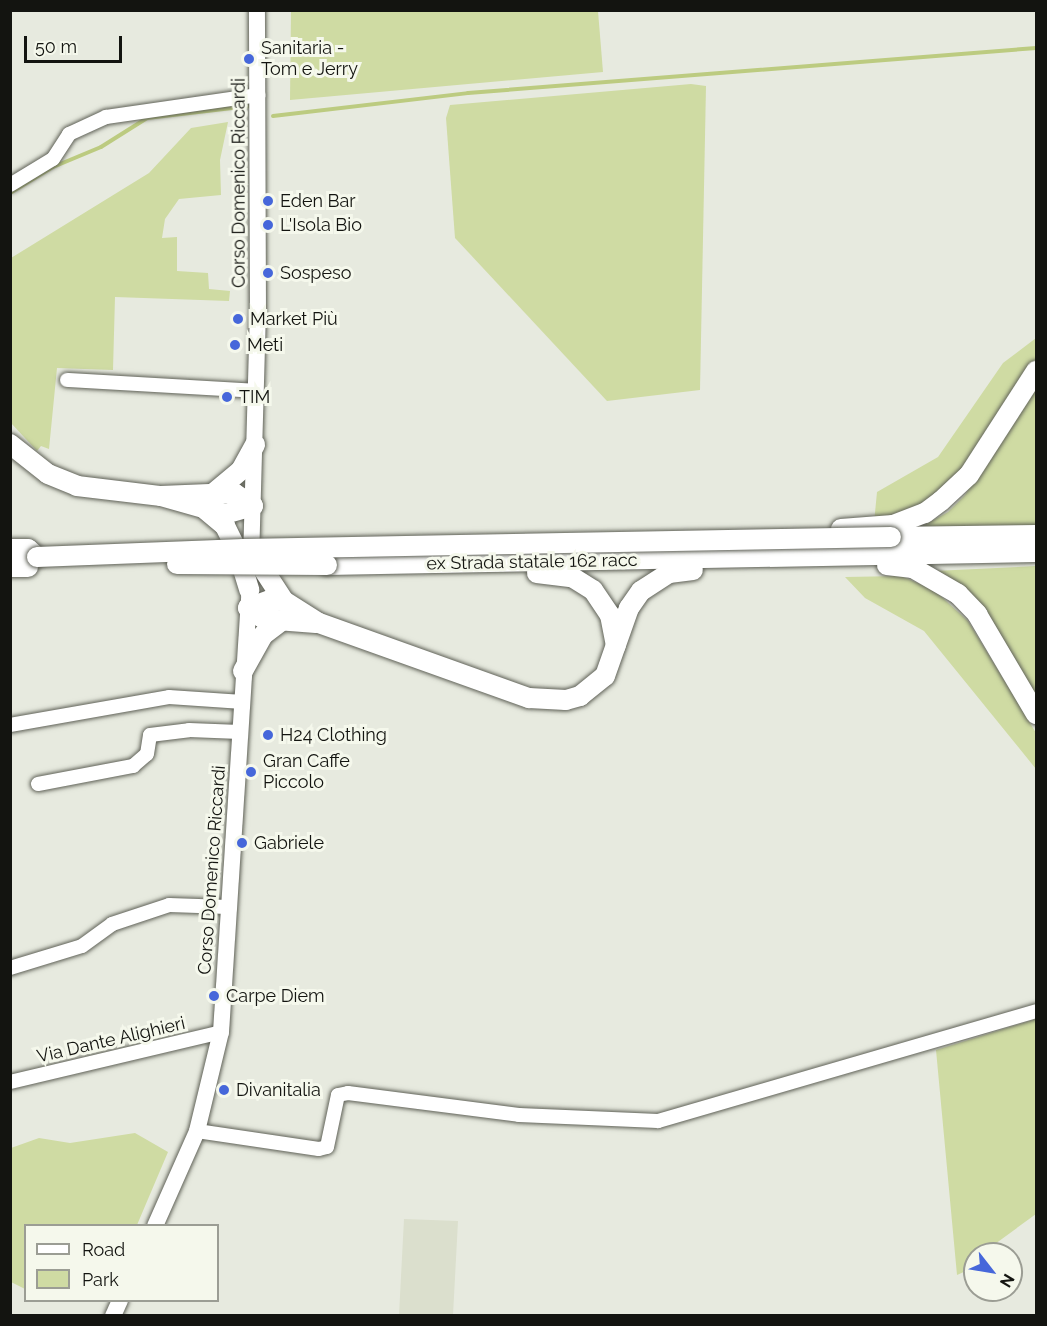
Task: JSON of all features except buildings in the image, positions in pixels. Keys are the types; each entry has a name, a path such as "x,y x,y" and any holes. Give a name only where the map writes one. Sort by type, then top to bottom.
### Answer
{"highway":[{"path":"892,531 924,513 969,475 1036,371"},
{"path":"10,444 48,474 77,486 211,501 234,493 253,503"},
{"path":"211,501 242,470 255,446"},
{"path":"211,501 230,536 249,599 264,619 280,622 319,623"},
{"name":"ex Strada statale 162 racc","path":"21,558 256,548 687,542 892,531 1036,535"},
{"path":"252,552 284,601 319,623 548,702 580,696 596,686 605,676 617,650 629,608 654,579 683,570 804,562 821,556 837,562 914,568 958,594 978,614 1036,714"},
{"name":"ex Strada statale 162 racc","path":"21,558 327,565 1036,552"},
{"path":"327,565 353,570 552,573 572,577 603,600 610,615 617,650"},
{"path":"249,599 284,601"},
{"path":"243,671 263,635 280,622"}],"main road":[{"name":"Corso Domenico Riccardi","path":"156,1224 197,1131 220,1032 252,552 256,391 257,10"},
{"path":"113,1316 119,1302"}],"street":[{"path":"10,185 53,159 69,135 106,117 258,94"},
{"path":"67,380 256,391"},
{"path":"10,725 169,698 243,702"},
{"path":"38,784 133,766 147,754 150,735 189,730 240,732"},
{"path":"10,968 82,946 112,924 168,904 228,907"},
{"path":"197,1131 319,1149 327,1147 338,1095 348,1093 519,1115 658,1121 1036,1011"},
{"name":"Via Dante Alighieri","path":"10,1082 220,1032"}],"shaded area":[{"path":"404,1219 458,1221 453,1315 399,1315"}],"green space":[{"path":"291,11 598,11 603,72 290,100"},
{"path":"691,84 706,86 700,390 607,401 455,238 446,118 450,105"},
{"path":"228,122 220,160 221,195 179,199 165,219 162,238 177,237 177,271 208,273 209,289 230,291 229,301 115,297 113,370 57,368 49,449 41,446 37,451 11,423 11,258 149,173 191,128"},
{"path":"1036,338 1036,361 1018,381 960,475 930,503 874,523 877,492 938,457 1003,363"},
{"path":"1036,383 1036,526 921,527 948,512 965,495"},
{"path":"1036,566 1036,704 934,571"},
{"path":"901,576 934,590 968,621 1036,733 1036,769 924,631 865,598 845,577"},
{"path":"1036,1019 1036,1214 998,1242 963,1242 963,1272 957,1275 936,1050"},
{"path":"135,1133 168,1152 137,1224 24,1224 24,1288 11,1282 11,1148 39,1138 70,1143"}],"waterway":[{"path":"273,116 468,93 1036,48"},
{"path":"10,193 53,167 101,147 147,118 249,106"}],"place":[{"name":"Sanitaria - Tom e Jerry","path":"249,59"},
{"name":"Eden Bar","path":"268,201"},
{"name":"L'Isola Bio","path":"268,225"},
{"name":"Sospeso","path":"268,273"},
{"name":"Market Più","path":"238,319"},
{"name":"Meti","path":"235,345"},
{"name":"TIM","path":"227,397"},
{"name":"H24 Clothing","path":"268,735"},
{"name":"Gran Caffe Piccolo","path":"251,772"},
{"name":"Gabriele","path":"242,843"},
{"name":"Carpe Diem","path":"214,996"},
{"name":"Divanitalia","path":"224,1090"}]}
